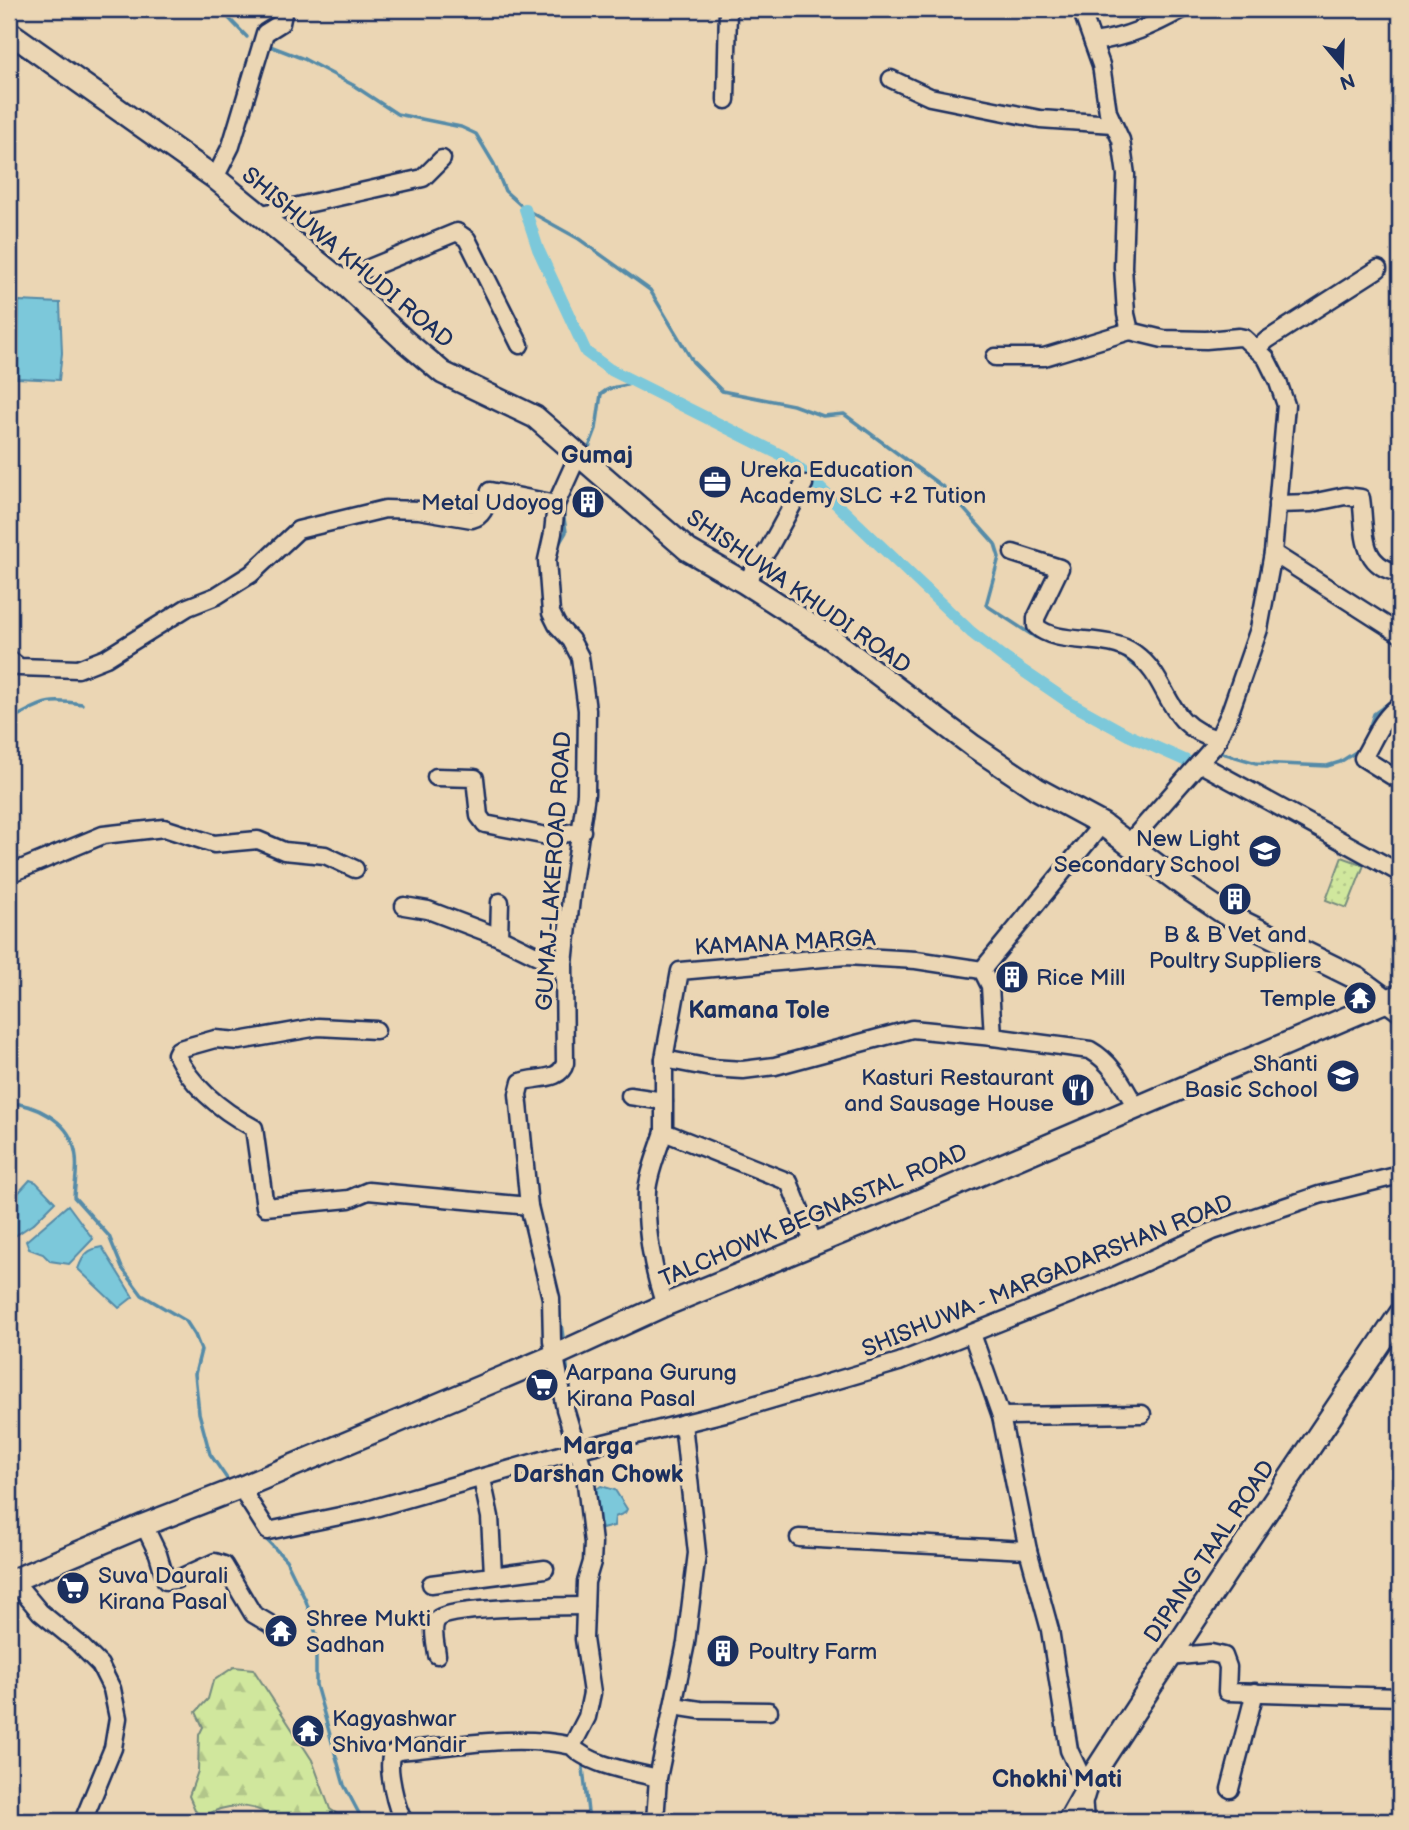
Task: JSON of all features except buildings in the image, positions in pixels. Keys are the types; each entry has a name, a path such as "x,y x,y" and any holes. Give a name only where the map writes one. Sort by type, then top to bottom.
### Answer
{"main road":[{"name":"SHISHUWA KHUDI ROAD","path":"10,36 215,178 340,280 443,373 535,417 688,550 745,583 829,638 973,747 1037,789 1102,824 1224,913 1358,979 1396,1002"},
{"name":"TALCHOWK BEGNASTAL ROAD","path":"9,1582 238,1489 1136,1107 1396,1002"},
{"name":"DIPANG TAAL ROAD","path":"1069,1821 1084,1791 1169,1657 1400,1314"}],"street":[{"path":"215,178 231,146 265,33 281,23 284,9"},
{"path":"726,100 727,9"},
{"path":"1081,9 1101,65 1108,112 1121,141 1126,176 1123,267 1126,314 1130,331"},
{"path":"1093,42 1114,40 1158,15 1183,9"},
{"path":"891,79 930,97 1040,119 1112,124"},
{"path":"258,215 423,178 442,159"},
{"path":"340,280 457,232 467,239 520,345"},
{"path":"1257,349 1378,269"},
{"path":"995,357 1044,356 1130,331 1163,339 1206,340 1239,337 1266,358 1286,405 1273,553 1259,629 1224,729 1199,763 1128,844"},
{"name":"GUMAJ-LAKEROAD ROAD","path":"578,1751 592,1693 584,1639 586,1582 593,1553 583,1448 565,1409 552,1341 551,1298 529,1206 518,1088 526,1080 556,1075 564,1068 564,964 586,794 587,710 580,657 571,640 557,625 549,602 547,560 556,505 579,453"},
{"path":"745,583 769,548 804,484"},
{"path":"9,659 19,667 78,669 106,658 188,607 216,596 251,574 298,530 385,509 419,510 478,518 491,491 556,505"},
{"path":"1277,504 1311,503 1345,496 1361,498 1367,552 1375,562 1391,572 1400,573"},
{"path":"1013,553 1060,568 1036,618 1036,626 1040,630 1063,637 1108,642 1134,653 1158,680 1169,704 1186,725 1218,739"},
{"path":"1273,553 1400,634"},
{"path":"1400,705 1390,712 1363,758 1400,781"},
{"path":"1199,763 1400,873"},
{"path":"436,777 475,778 479,816 485,824 547,836 582,831"},
{"path":"993,1037 990,986 982,971 1102,824"},
{"path":"9,874 103,835 164,828 214,844 258,840 284,851 325,855 355,869"},
{"path":"499,937 500,902"},
{"path":"404,906 428,910 499,937 550,962 564,964"},
{"name":"KAMANA MARGA","path":"665,1306 650,1240 647,1190 664,1132 664,1059 680,971 846,956 916,960 982,971"},
{"path":"376,1030 318,1027 239,1041 215,1039 183,1048 176,1054 202,1090 227,1113 254,1128 265,1207 349,1199 368,1191 529,1206"},
{"path":"664,1059 711,1068 743,1070 775,1066 912,1029 993,1037 1090,1050 1113,1068 1136,1107"},
{"path":"629,1096 664,1101"},
{"path":"664,1132 789,1182 814,1244"},
{"name":"SHISHUWA - MARGADARSHAN ROAD","path":"238,1489 268,1531 364,1511 583,1448 729,1412 899,1362 1108,1279 1213,1231 1319,1195 1400,1175"},
{"path":"972,1334 1001,1416 1028,1549 1050,1630 1069,1750 1084,1791 1085,1821"},
{"path":"1001,1416 1142,1414"},
{"path":"655,1821 658,1778 686,1643 697,1553 683,1423"},
{"path":"482,1479 490,1517 493,1574"},
{"path":"144,1525 166,1581 193,1573 215,1562 224,1565 248,1608 261,1620 275,1627"},
{"path":"799,1538 1028,1549"},
{"path":"431,1584 545,1569"},
{"path":"9,1590 19,1587 40,1612 78,1643 100,1665 112,1689 118,1718 113,1748 83,1821"},
{"path":"437,1655 435,1625 439,1618 453,1613 526,1607 585,1606"},
{"path":"1169,1657 1211,1653 1224,1656 1228,1667 1227,1692 1399,1697"},
{"path":"1230,1789 1255,1692"},
{"path":"674,1706 700,1710 769,1711"},
{"path":"404,1821 389,1761 392,1754 399,1751 552,1741 658,1778"}],"green space":[{"path":"1342,857 1364,865 1347,908 1326,900"},
{"path":"234,1667 253,1669 312,1760 330,1809 347,1821 274,1821 260,1810 240,1806 220,1809 204,1818 196,1812 189,1796 198,1771 199,1735 203,1727 196,1712 208,1699 213,1681"}],"water":[{"path":"19,301 60,303 62,353 59,380 17,378"},
{"path":"30,1180 36,1182 55,1202 33,1224 9,1240 9,1203"},
{"path":"68,1205 93,1239 69,1264 50,1261 43,1254 29,1249 26,1241"},
{"path":"102,1247 133,1297 119,1308 78,1269 87,1254"},
{"path":"601,1486 615,1490 627,1509 625,1513 615,1517 614,1526 602,1529 594,1502 595,1490"}],"waterway":[{"path":"220,9 247,37"},
{"path":"270,46 304,59 353,85 397,114 461,127 476,134 494,164 505,191 525,209 579,239 650,290 693,362 722,391 793,405 823,416 844,414 947,490 995,544 999,557 986,605 1035,637 1045,640"},
{"path":"525,209 538,249 586,352 609,369 783,456 971,632 1003,657 1070,703 1128,735 1189,762"},
{"path":"588,450 596,429 601,394 634,382"},
{"path":"556,549 566,532 563,511"},
{"path":"565,622 578,637"},
{"path":"1121,655 1145,674"},
{"path":"1367,734 1374,714 1400,695"},
{"path":"9,720 50,702 82,704"},
{"path":"1219,752 1256,763 1327,766 1340,762 1362,748"},
{"path":"552,1084 565,1079 571,1068"},
{"path":"9,1103 39,1110 57,1121 64,1129 70,1137 75,1153 74,1197 109,1236 122,1268 142,1295 186,1321 195,1335 201,1350 195,1374 199,1413 210,1454 230,1483"},
{"path":"542,1225 556,1285"},
{"path":"559,1310 564,1344"},
{"path":"566,1359 573,1410"},
{"path":"264,1537 286,1560 306,1601 316,1634 316,1685 344,1785 363,1821"},
{"path":"592,1626 593,1602"},
{"path":"582,1759 589,1821"}],"place":[{"name":"Ureka Education Academy SLC +2 Tution","path":"715,482"},
{"name":"Metal Udoyog","path":"588,502"},
{"name":"New Light Secondary School","path":"1265,851"},
{"name":"B & B Vet and Poultry Suppliers","path":"1235,899"},
{"name":"Rice Mill","path":"1012,977"},
{"name":"Temple","path":"1360,998"},
{"name":"Shanti Basic School","path":"1343,1076"},
{"name":"Kasturi Restaurant and Sausage House","path":"1078,1090"},
{"name":"Aarpana Gurung Kirana Pasal","path":"542,1385"},
{"name":"Suva Daurali Kirana Pasal","path":"73,1588"},
{"name":"Shree Mukti Sadhan","path":"281,1631"},
{"name":"Poultry Farm","path":"723,1651"},
{"name":"Kagyashwar Shiva Mandir","path":"308,1731"}],"district":[{"name":"Gumaj","path":"597,455"},
{"name":"Kamana Tole","path":"759,1010"},
{"name":"Marga Darshan Chowk","path":"598,1460"},
{"name":"Chokhi Mati","path":"1057,1779"}]}
